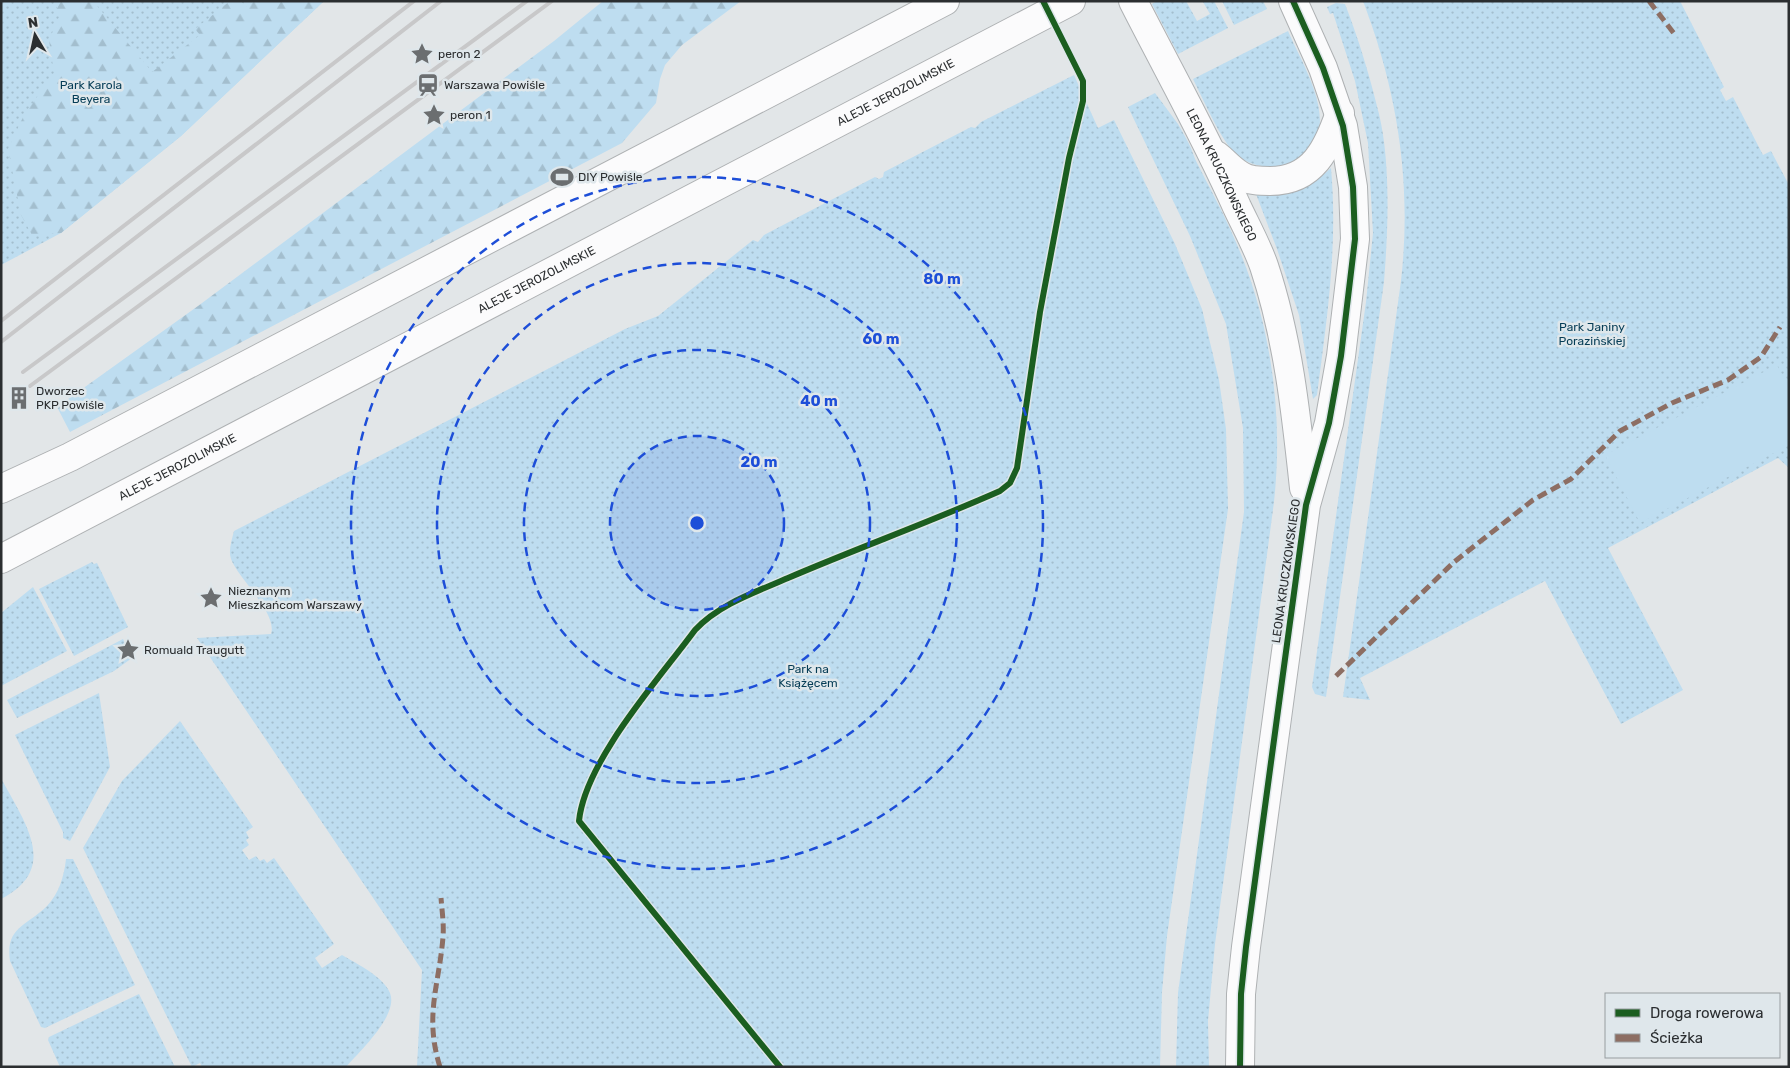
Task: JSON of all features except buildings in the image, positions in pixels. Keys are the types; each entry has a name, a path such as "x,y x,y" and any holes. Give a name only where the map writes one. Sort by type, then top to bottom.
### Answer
{"main road":[{"path":"1,489 70,457 945,1"},
{"name":"ALEJE JEROZOLIMSKIE","path":"1,559 96,507 1071,1"},
{"name":"LEONA KRUCZKOWSKIEGO","path":"1133,1 1212,151 1263,263 1277,307 1293,389 1306,505"},
{"name":"LEONA KRUCZKOWSKIEGO","path":"1240,1067 1241,994 1246,947 1306,505 1329,423 1341,356 1354,247 1353,188 1349,152 1340,113 1314,46 1293,1"},
{"path":"1212,151 1241,176 1259,181 1291,178 1305,172 1328,147 1340,113"}],"green space":[{"name":"Park Karola Beyera","path":"1,1 324,1 181,136 61,233 1,265"},
{"name":"Park Karola Beyera","path":"54,1 93,1 152,72 200,35 195,29 230,1 241,1 246,7 253,1 324,1 181,136 61,233 32,235 21,215 8,149 24,115 54,73 49,40 60,15"},
{"path":"603,1 741,1 682,45 665,65 660,79 656,103 622,143 70,432 57,407 198,306 554,41"},
{"path":"1157,1 1186,1 1197,21 1210,14 1203,2 1214,1 1228,28 1178,54 1152,4"},
{"path":"1222,1 1263,1 1267,9 1234,25"},
{"name":"Park Janiny Porazińskiej","path":"1363,1 1680,1 1724,87 1720,90 1726,101 1733,97 1763,155 1771,151 1789,185 1789,468 1778,458 1608,548 1683,690 1621,724 1545,581 1360,678 1370,700 1343,697 1401,281 1404,245 1405,209 1399,139 1385,70"},
{"path":"1336,3 1345,4 1364,59 1379,114 1387,176 1387,242 1384,282 1326,697 1315,694 1312,687 1366,302 1373,233 1368,143 1355,81 1333,13 1330,14 1327,7"},
{"path":"1288,31 1315,92 1320,124 1316,139 1307,151 1295,161 1280,166 1256,165 1239,156 1223,138 1193,79"},
{"name":"Park na Książęcem","path":"1074,75 1098,128 1114,120 1175,244 1202,309 1219,380 1226,429 1228,509 1167,936 1162,992 1160,1067 417,1067 422,970 197,638 271,634 272,626 269,617 231,559 230,549 234,531 625,329 658,316 753,240 758,242 764,235 875,177 879,179 883,177 884,172 971,127 975,128 981,122"},
{"path":"1155,93 1178,124 1187,140 1227,222 1256,296 1271,364 1277,433 1274,502 1215,944 1208,1021 1209,1067 1176,1067 1178,993 1244,512 1243,428 1226,324 1190,236 1128,107"},
{"path":"1331,168 1333,226 1330,282 1317,395 1313,399 1299,315 1256,194 1277,194 1296,190 1314,181"},
{"path":"1777,365 1789,388 1789,445 1640,523 1605,455"},
{"path":"92,562 94,564 97,563 128,627 74,656 39,589"},
{"path":"33,587 67,651 1,686 1,613"},
{"path":"123,639 132,658 114,671 17,718 7,700"},
{"path":"99,693 110,767 70,841 63,838 63,832 15,735"},
{"path":"180,721 253,827 246,832 249,838 246,840 249,845 242,850 249,860 256,856 260,861 264,859 267,863 274,858 334,944 315,958 322,968 342,955 376,976 390,993 389,1012 376,1033 346,1067 202,1067 200,1063 192,1067 83,848 122,781"},
{"path":"1,778 27,827 32,843 33,859 30,873 19,887 1,899"},
{"path":"66,859 73,859 135,985 45,1028 41,1027 10,961 9,950 14,934 19,928 47,906 55,896 64,872"},
{"path":"139,994 175,1067 60,1067 48,1040 49,1037"}],"railway":[{"path":"1,321 414,1"},
{"path":"1,342 441,1"},
{"path":"23,372 527,1"},
{"path":"30,386 552,1"}],"marked path":[{"path":"1649,1 1676,36"},
{"path":"1336,676 1454,562 1533,500 1571,479 1620,431 1672,403 1728,380 1761,357 1780,327"},
{"path":"440,1067 435,1049 433,1016 443,937 441,898"}],"cycle path":[{"path":"780,1067 579,821 584,798 609,747 626,721 695,630 715,613 763,588 1000,491 1010,483 1017,468 1040,312 1069,158 1083,101 1083,81 1043,1"},
{"path":"1240,1067 1241,994 1246,947 1306,505 1329,423 1341,356 1355,239 1353,187 1343,126 1323,68 1293,1"}],"place":[{"name":"peron 2","path":"422,54"},
{"name":"Warszawa Powiśle","path":"428,85"},
{"name":"peron 1","path":"434,115"},
{"name":"DIY Powiśle","path":"562,177"},
{"name":"Dworzec PKP Powiśle","path":"19,398"},
{"name":"Nieznanym Mieszkańcom Warszawy","path":"211,598"},
{"name":"Romuald Traugutt","path":"128,650"}]}
